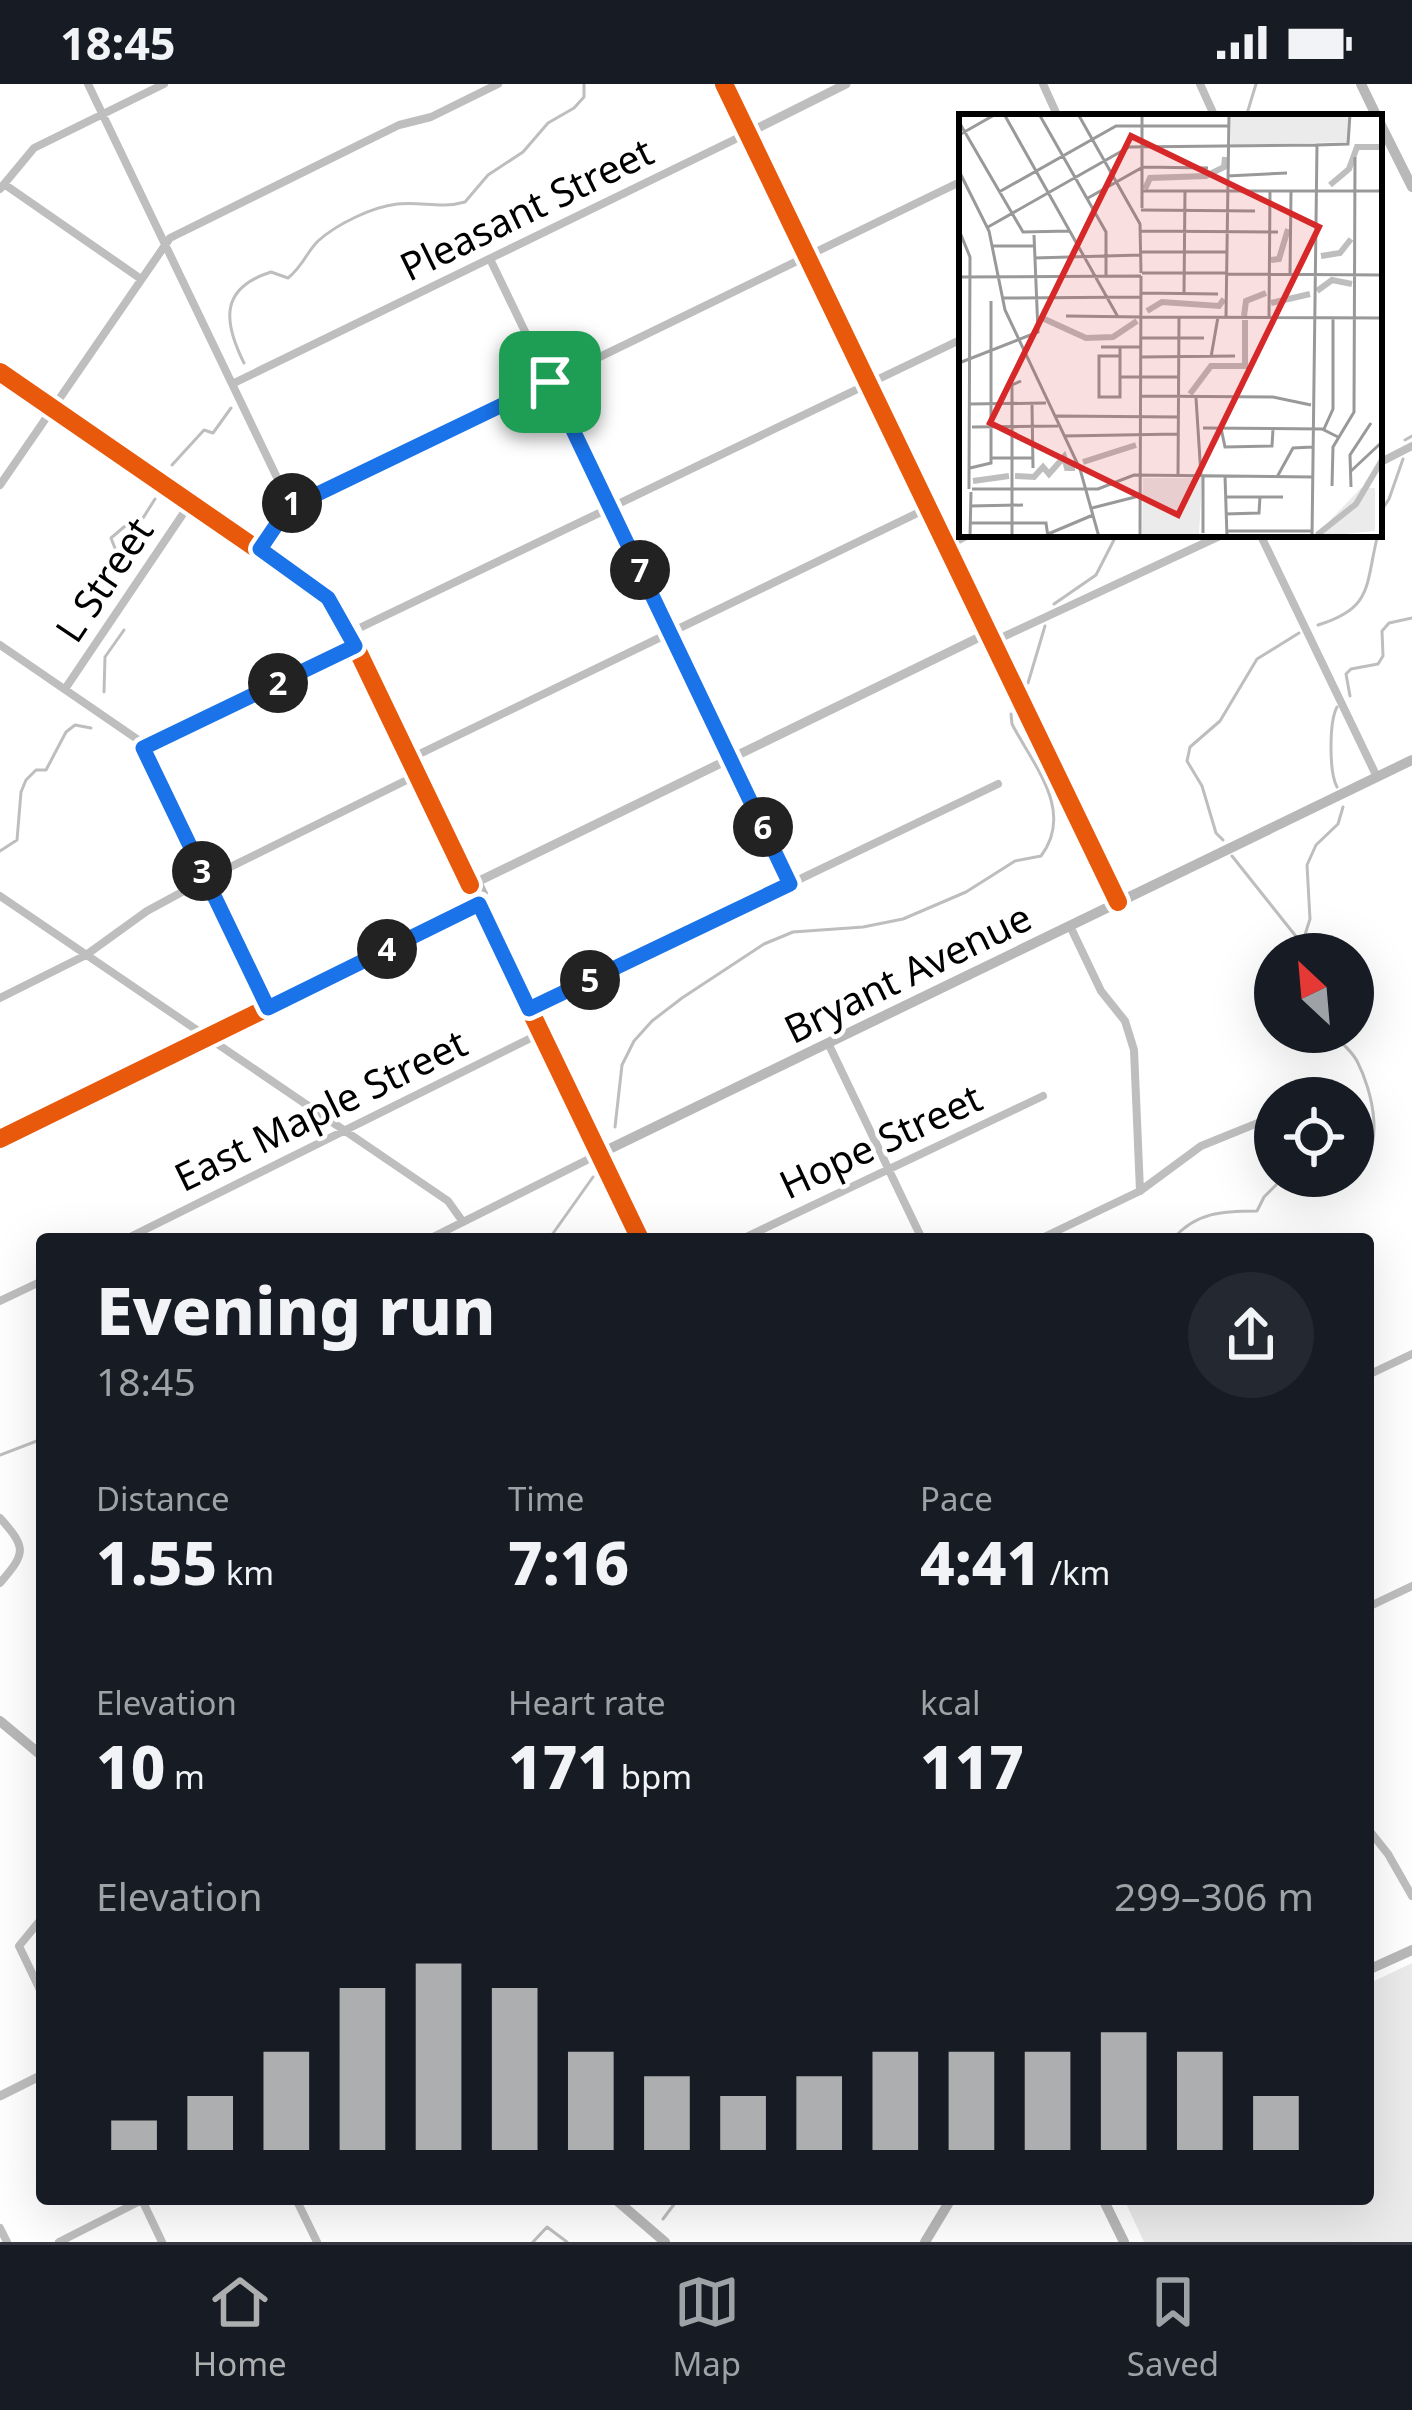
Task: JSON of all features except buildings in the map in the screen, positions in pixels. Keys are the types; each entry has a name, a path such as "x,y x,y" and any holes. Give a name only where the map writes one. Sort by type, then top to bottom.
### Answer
{"main road":[{"path":"1361,84 1375,114"},
{"path":"1382,129 1412,187"},
{"path":"0,372 334,604 462,869 483,893 479,904 0,1139"},
{"name":"Bryant Avenue","path":"599,1154 1412,760"},
{"path":"479,904 637,1233"},
{"path":"0,1720 36,1751"},
{"path":"1374,1967 1412,1950"},
{"path":"622,2205 665,2242"},
{"path":"925,2242 947,2205"},
{"path":"1106,2205 1124,2242"}],"street":[{"path":"88,84 286,503 260,549"},
{"path":"140,278 2,187 34,148 164,84"},
{"path":"0,485 140,278 176,234 399,125 430,117 498,84"},
{"path":"724,84 1118,902"},
{"name":"Pleasant Street","path":"232,385 846,84"},
{"path":"1042,84 1057,114"},
{"path":"1200,84 1214,114"},
{"path":"286,503 303,501 959,183"},
{"path":"490,259 790,884"},
{"path":"349,633 959,341"},
{"path":"1382,461 1412,446"},
{"name":"L Street","path":"65,689 191,502"},
{"path":"409,759 928,508"},
{"path":"947,546 964,537"},
{"path":"474,883 730,758 1217,537"},
{"path":"1261,537 1377,777"},
{"path":"0,645 130,734 143,748 268,1008"},
{"path":"143,748 355,646"},
{"path":"0,998 86,955 147,911 206,879 417,775"},
{"path":"529,1009 998,784"},
{"path":"0,896 448,1201 464,1222"},
{"path":"1070,926 1101,991 1125,1021 1134,1050 1140,1190"},
{"name":"East Maple Street","path":"138,1233 541,1034"},
{"path":"828,1043 919,1233"},
{"name":"Hope Street","path":"755,1233 1043,1096"},
{"path":"1052,1233 1140,1190 1201,1146 1254,1125"},
{"name":"Bryant Avenue","path":"441,1233 599,1154"},
{"path":"0,1301 36,1284"},
{"path":"1374,1372 1412,1354"},
{"path":"0,1518 22,1549 19,1562 0,1583"},
{"path":"1374,1604 1412,1586"},
{"path":"1374,1836 1412,1897"},
{"path":"36,1925 19,1946 36,1981"},
{"path":"0,2096 36,2078"},
{"path":"59,2242 130,2205"},
{"path":"145,2205 162,2242"},
{"path":"299,2205 317,2242"},
{"path":"0,2228 7,2242"}],"shaded area":[{"path":"1412,1963 1412,2242 1144,2242 1127,2205 1374,2205 1374,1981"}],"waterway":[{"path":"244,363 230,320 230,308 242,287 271,272 288,278 318,241 366,213 397,204 465,202 488,175 523,152 548,123 574,108 584,97 584,84"},
{"path":"1247,114 1256,84"},
{"path":"172,465 204,430 213,433 231,408"},
{"path":"1405,440 1412,436"},
{"path":"1382,510 1403,459"},
{"path":"120,561 111,538 131,521 143,518 155,499"},
{"path":"1054,604 1096,575 1115,537"},
{"path":"1318,625 1358,602 1377,537"},
{"path":"1350,696 1346,674 1378,664 1383,656 1382,631 1389,623 1412,618"},
{"path":"1028,683 1045,626"},
{"path":"104,692 105,657 124,630"},
{"path":"1223,840 1187,761 1190,747 1220,721 1257,659 1299,633"},
{"path":"1337,707 1331,747 1337,787"},
{"path":"615,1127 622,1065 634,1041 682,998 764,944 793,932 903,919 966,892 1015,861 1041,856 1054,822 1052,805 1011,714"},
{"path":"0,851 17,840 26,780 36,770 46,770 66,732 75,725 91,728"},
{"path":"1306,933 1310,919 1307,865 1316,845 1338,824 1343,807"},
{"path":"1232,856 1293,933"},
{"path":"1351,1053 1364,1077"},
{"path":"553,1233 593,1177"},
{"path":"1179,1233 1211,1215 1257,1211 1264,1197"},
{"path":"0,1455 36,1441"},
{"path":"663,2219 674,2205"},
{"path":"533,2242 547,2227 567,2242"}],"cycle path":[{"path":"724,84 1118,902"},
{"path":"0,372 328,598 340,614 470,885"},
{"path":"0,1139 479,904 637,1233"}],"route":[{"path":"550,382 790,884 529,1009 479,904 268,1008 143,748 355,646 328,598 260,549 286,503 303,501 550,382"}]}
